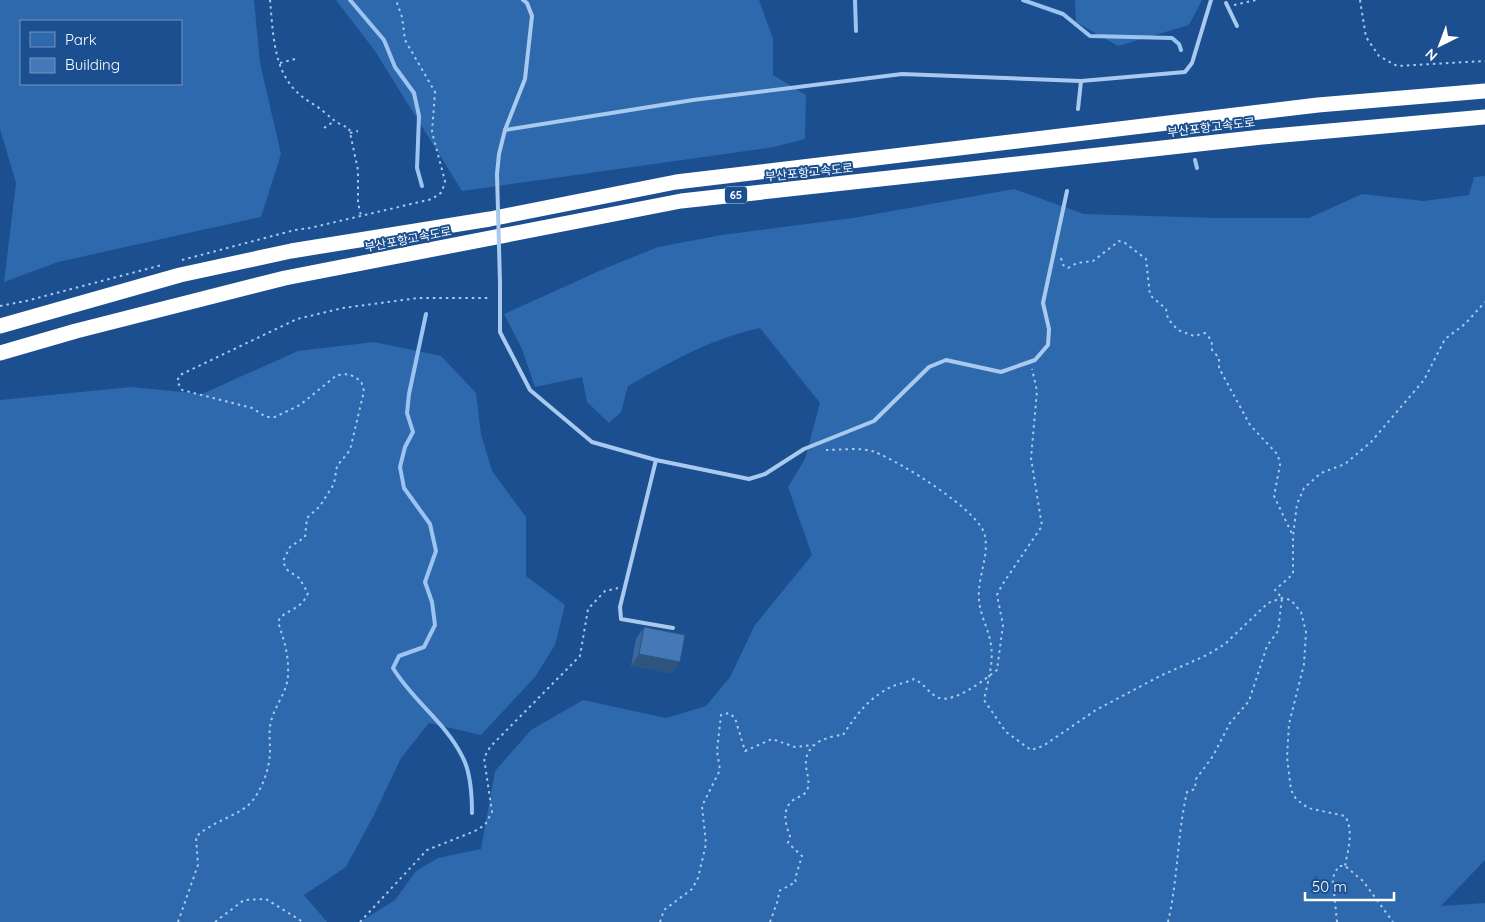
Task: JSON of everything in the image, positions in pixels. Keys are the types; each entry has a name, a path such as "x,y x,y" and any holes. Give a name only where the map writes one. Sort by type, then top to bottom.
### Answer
{"highway":[{"name":"부산포항고속도로","path":"0,326 180,275 254,259 490,219 676,182 1318,105 1485,91"},
{"name":"부산포항고속도로","path":"0,353 76,331 285,278 681,202 1262,137 1485,117"}],"lane":[{"path":"523,0 527,3 532,16 525,79 505,130 499,154 497,174 500,332 530,390 592,442 656,460 749,479 765,474 804,449 874,421 929,367 946,360 1001,372 1035,360 1048,345 1049,329 1043,303 1068,191"},
{"path":"505,130 692,100 902,74 1081,81 1185,72 1192,63 1211,0"},
{"path":"1226,3 1237,26"},
{"path":"1078,109 1081,81"},
{"path":"656,460 627,586 620,607 621,619 673,628"}],"path":[{"path":"270,0 280,63 288,83 308,102 324,112 333,122 349,128 358,170 358,203 361,216"},
{"path":"180,260 295,230 432,199 442,192 445,181 432,132 435,92 406,40 402,17 396,0"},
{"path":"1360,0 1366,37 1379,56 1397,66 1485,61"},
{"path":"280,63 299,58"},
{"path":"324,128 333,122"},
{"path":"350,133 358,131"},
{"path":"1060,256 1062,265 1068,268 1077,263 1093,261 1119,242 1125,243 1146,259 1150,295 1166,309 1168,319 1178,330 1194,336 1205,333 1210,338 1213,343 1212,350 1219,358 1219,368 1250,425 1278,455 1280,466 1274,496 1293,536"},
{"path":"0,306 26,301 170,263"},
{"path":"178,922 198,865 196,837 205,829 245,808 254,800 265,777 270,753 270,728 275,708 286,687 288,676 287,649 278,622 280,617 304,604 308,593 299,578 286,569 284,560 290,546 305,537 306,518 320,506 334,484 338,466 350,450 364,392 361,381 355,376 349,374 337,375 289,412 274,417 266,417 252,408 182,390 177,381 180,375 297,319 343,308 418,298 500,298"},
{"path":"1168,922 1174,898 1179,830 1187,792 1195,788 1196,779 1213,756 1230,723 1249,701 1268,646 1278,631 1282,598 1275,590 1293,574 1293,536 1297,504 1304,488 1321,473 1345,464 1371,442 1424,380 1445,339 1466,324 1485,302"},
{"path":"660,922 664,910 692,889 698,878 706,844 702,806 720,770 717,751 721,715 728,713 735,718 745,751 772,739 795,746 813,745 833,735 843,735 862,706 891,686 903,685 914,679 922,682 937,698 950,700 997,670 1003,625 997,595 1042,526 1031,458 1037,391 1031,362"},
{"path":"804,449 873,452 899,464 966,509 979,521 985,534 986,552 978,586 980,608 990,641 992,658 984,700 1006,732 1031,750 1043,746 1096,710 1226,644 1268,602 1282,598 1291,600 1301,612 1306,632 1304,664 1289,724 1287,757 1291,790 1296,799 1308,808 1345,816 1349,823 1350,834 1345,866"},
{"path":"360,922 427,850 475,831 485,824 492,812 484,758 490,747 580,656 588,609 605,591 627,586"},
{"path":"770,922 778,900 779,891 796,882 795,879 802,856 788,843 790,836 786,825 786,814 791,802 806,792 809,785 806,760 813,745"},
{"path":"1337,922 1333,882 1334,874 1339,866 1345,866 1363,882 1393,922"},
{"path":"215,922 244,900 266,899 303,922"}],"green space":[{"path":"0,0 254,0 260,63 281,154 261,217 58,262 4,282 16,183 0,129"},
{"path":"336,0 759,0 773,39 773,75 806,95 805,139 774,147 462,191 375,51"},
{"path":"1075,0 1202,0 1189,25 1118,46 1076,22"},
{"path":"1485,176 1485,860 1441,906 1485,903 1485,922 360,922 395,900 416,871 438,858 481,849 495,771 531,730 583,700 666,718 706,706 730,677 755,625 812,555 788,487 805,459 820,403 760,328 724,338 676,359 628,386 621,412 609,423 587,402 582,377 535,387 522,349 504,314 658,247 722,235 853,218 1014,189 1084,214 1217,218 1309,218 1362,194 1424,201 1469,195 1474,177"},
{"path":"374,342 441,356 476,393 481,434 492,471 526,517 526,576 565,605 555,645 535,677 481,735 429,723 401,758 374,815 346,867 304,895 327,922 0,922 0,400 131,387 202,394 298,351"}],"building":[{"path":"644,627 685,635 680,662 639,654"}],"waterway":[{"path":"350,0 384,40 395,67 414,93 419,116 417,168 422,186"},
{"path":"855,0 856,31"},
{"path":"1023,0 1063,14 1090,36 1172,38 1179,44 1181,50"},
{"path":"1195,160 1197,168"},
{"path":"426,314 409,394 407,413 413,432 405,447 400,467 404,488 430,524 436,551 425,582 432,602 435,625 424,647 399,656 393,668 410,691 447,733 462,756 469,776 472,813"}]}
